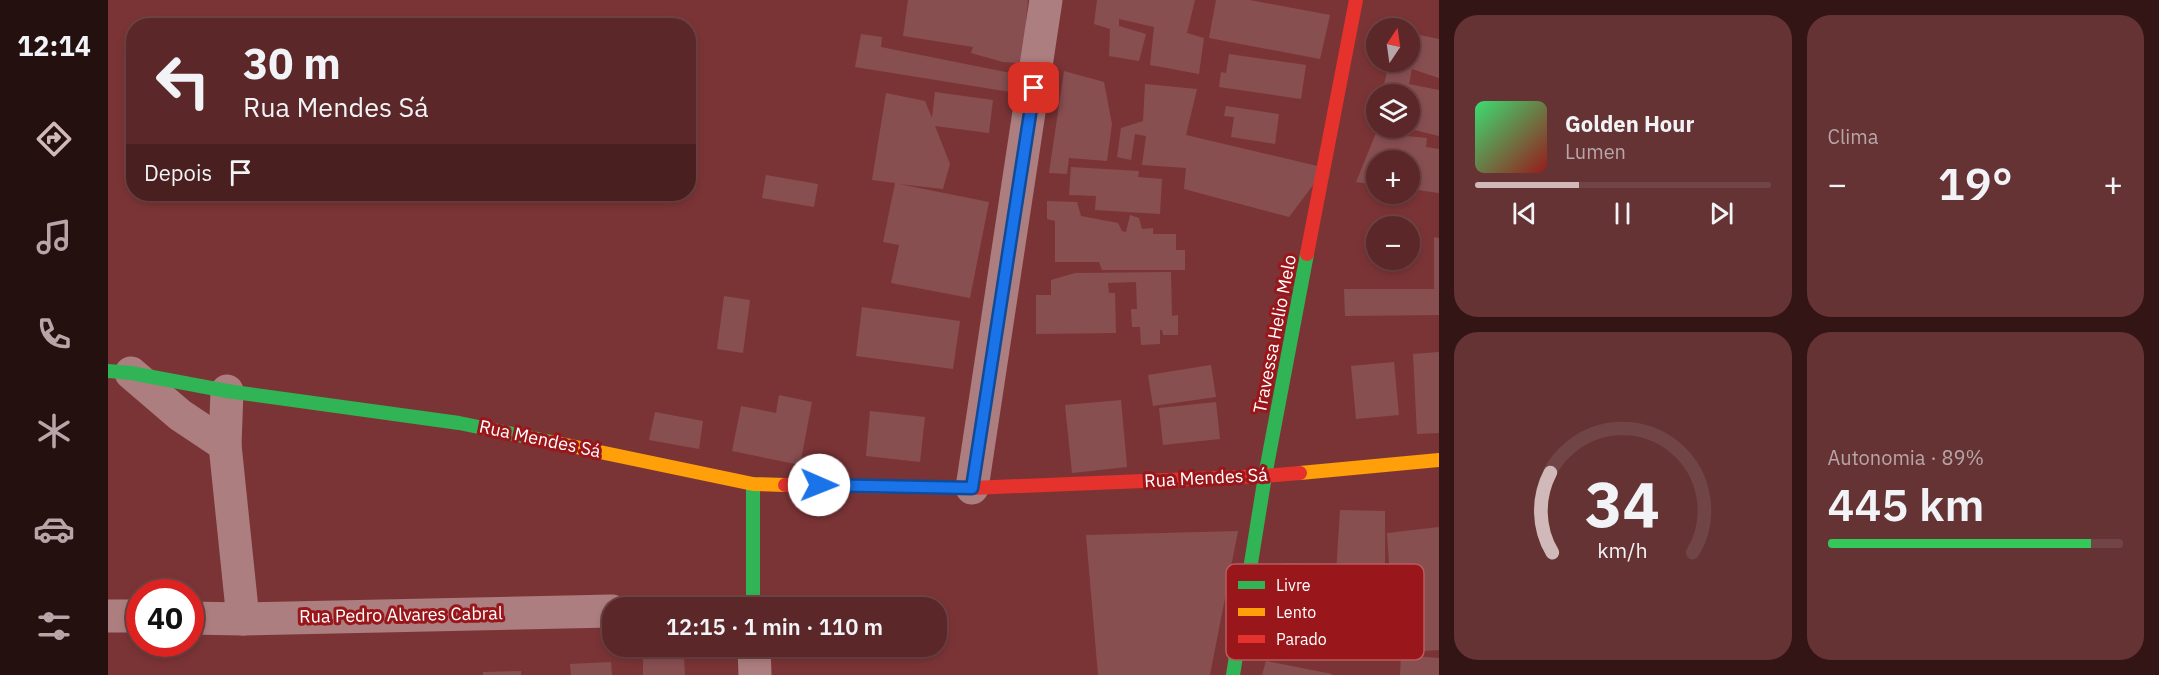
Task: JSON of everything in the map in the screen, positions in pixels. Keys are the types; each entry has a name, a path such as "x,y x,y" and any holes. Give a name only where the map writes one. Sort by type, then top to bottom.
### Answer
{"street":[{"path":"972,488 1046,0"},
{"name":"Travessa Helio Melo","path":"1251,564 1265,476 1356,0"},
{"path":"119,372 225,445"},
{"name":"Rua Mendes Sá","path":"119,372 227,391 459,423 753,484 972,488 1265,476 1439,460"},
{"path":"227,391 225,445 243,619"},
{"path":"753,484 753,597"},
{"name":"Rua Pedro Alvares Cabral","path":"204,618 602,611"},
{"path":"108,616 126,616"},
{"path":"754,657 755,675"},
{"name":"Travessa Helio Melo","path":"1233,675 1235,660"}],"building":[{"path":"908,0 1028,0 1026,21 1031,64 1003,62 971,53 973,47 903,36"},
{"path":"1097,0 1195,0 1187,33 1204,38 1199,74 1150,65 1154,27 1119,19 1119,26 1146,34 1139,61 1109,56 1110,29 1094,24"},
{"path":"1216,0 1250,0 1330,15 1320,59 1209,38"},
{"path":"861,34 882,37 881,47 1026,76 1022,94 855,67"},
{"path":"1420,35 1439,39 1439,78 1420,72"},
{"path":"1229,54 1306,65 1301,99 1219,87 1221,72 1226,73"},
{"path":"1064,71 1104,82 1112,124 1107,161 1069,158 1067,174 1049,173"},
{"path":"1387,72 1411,72 1409,84 1384,84"},
{"path":"1145,84 1197,89 1186,135 1326,168 1289,217 1184,189 1186,168 1142,165 1146,136 1135,134 1131,160 1117,157 1121,128 1143,121"},
{"path":"1420,86 1439,90 1439,136 1420,131"},
{"path":"935,92 993,100 989,133 935,126 950,164 943,189 899,184 989,202 970,298 891,283 899,245 883,242 895,183 872,180 886,93 925,101 932,118"},
{"path":"1226,106 1279,114 1275,144 1231,137 1234,117 1224,116"},
{"path":"1374,138 1427,138 1426,147 1439,149 1439,193 1420,190 1420,150 1369,150"},
{"path":"1366,158 1366,183 1356,182"},
{"path":"1071,167 1139,171 1138,177 1162,179 1160,214 1095,210 1096,196 1069,195"},
{"path":"766,175 818,184 814,207 762,198"},
{"path":"1047,201 1077,202 1081,216 1118,223 1122,231 1126,232 1130,215 1139,218 1142,229 1153,228 1153,234 1176,234 1176,250 1185,250 1185,270 1102,270 1099,262 1055,262 1055,221 1047,219"},
{"path":"1434,237 1439,238 1439,315 1345,316 1344,289 1434,289"},
{"path":"1171,272 1172,316 1178,315 1178,335 1163,335 1160,330 1160,344 1141,345 1140,327 1132,327 1131,309 1137,309 1136,282 1108,283 1109,293 1115,293 1116,333 1036,334 1036,295 1051,295 1051,280 1075,273"},
{"path":"724,296 750,300 743,353 717,349"},
{"path":"862,307 960,321 953,369 856,356"},
{"path":"1439,352 1439,433 1417,434 1413,354"},
{"path":"1394,362 1399,415 1356,419 1351,366"},
{"path":"1211,365 1216,397 1153,406 1148,375"},
{"path":"779,395 812,402 800,465 732,451 741,406 776,413"},
{"path":"1121,400 1127,467 1072,473 1065,405"},
{"path":"1216,402 1220,439 1163,445 1159,408"},
{"path":"870,411 925,417 920,462 866,456"},
{"path":"655,412 703,421 699,449 649,440"},
{"path":"1340,510 1385,511 1385,564 1337,564"},
{"path":"1439,527 1439,650 1424,651 1424,564 1389,564 1387,533"},
{"path":"1238,531 1232,564 1226,564 1226,593 1210,675 1098,675 1086,535"},
{"path":"1283,563 1331,564 1283,564"},
{"path":"1424,657 1439,658 1439,675 1400,675 1401,660 1424,660"},
{"path":"684,658 685,675 643,675 643,659"},
{"path":"1266,661 1332,674 1332,675 1262,675"},
{"path":"611,662 612,675 571,675 570,664"},
{"path":"521,671 521,675 483,675 483,672"}],"traffic: fast":[{"path":"1251,564 1307,254"},
{"path":"108,371 131,373 227,391 459,423 552,442"},
{"path":"753,484 753,597"},
{"path":"1233,675 1235,660"}],"traffic: slow":[{"path":"552,442 753,484 785,485"},
{"path":"1300,473 1439,460"}],"traffic: jam":[{"path":"1307,254 1356,0"},
{"path":"785,485 972,488 1300,473"}],"route":[{"path":"819,485 972,488 1034,88"}]}
